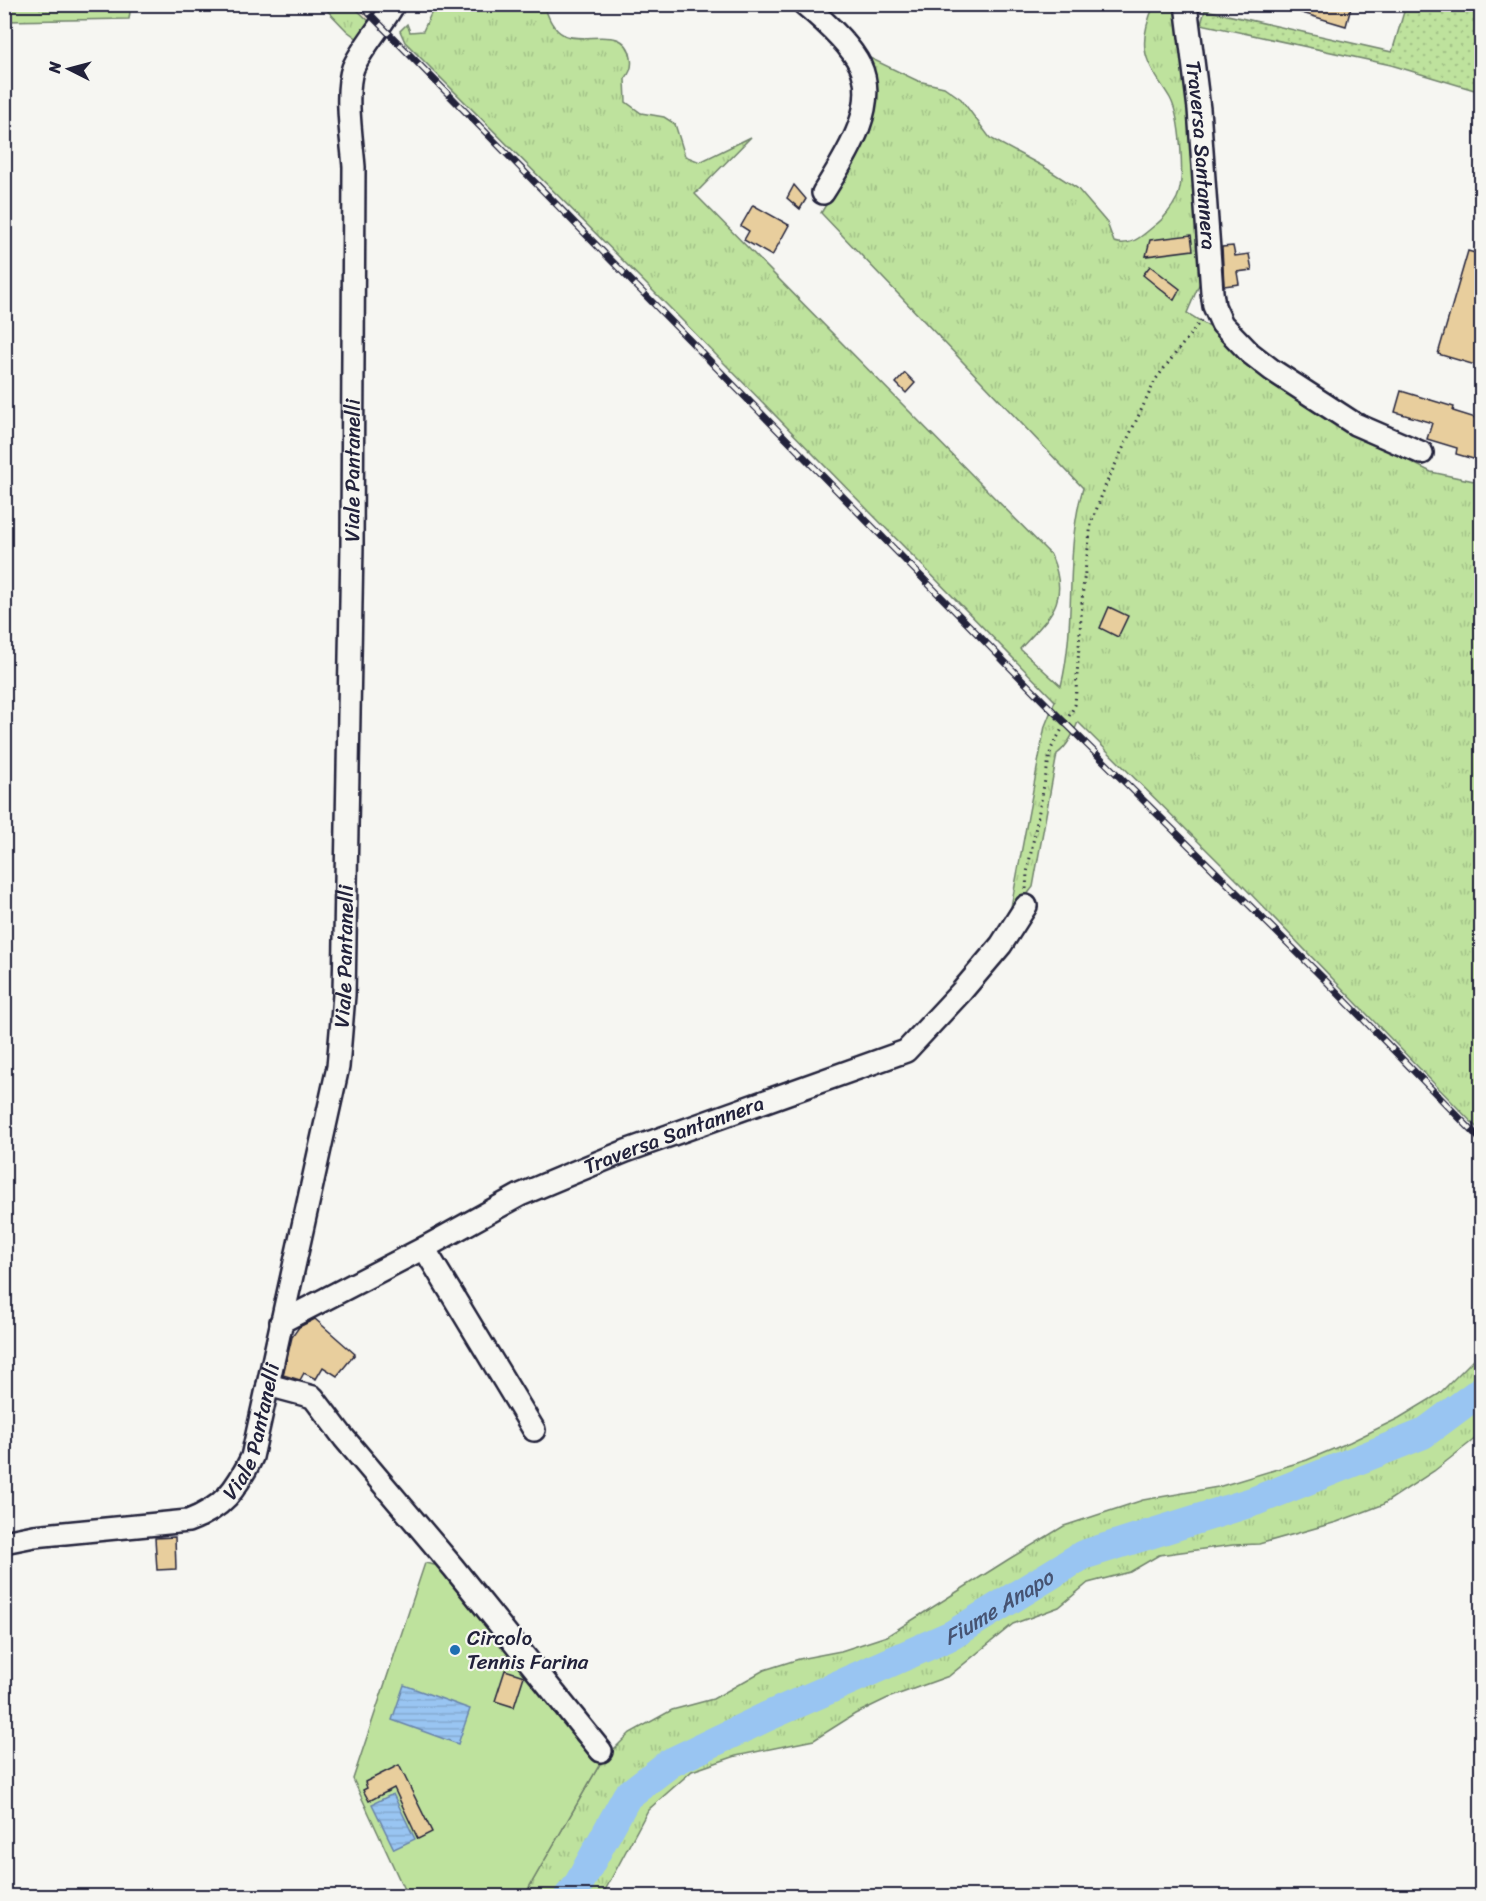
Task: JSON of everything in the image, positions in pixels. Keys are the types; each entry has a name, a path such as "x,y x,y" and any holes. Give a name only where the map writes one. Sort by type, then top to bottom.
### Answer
{"street":[{"path":"354,167 350,124 350,86 353,68 394,4"},
{"path":"354,167 361,124 363,81 376,48 403,14 407,4"},
{"path":"804,4 855,55 864,76 865,101 856,134 823,193"},
{"name":"Traversa Santannera","path":"1186,4 1199,109 1214,306"},
{"name":"Viale Pantanelli","path":"4,1542 33,1536 188,1521 206,1514 230,1495 241,1480 252,1457 338,1067 344,995 352,544 354,167"},
{"path":"1214,306 1222,324 1272,370 1355,424 1422,453"},
{"name":"Traversa Santannera","path":"281,1322 520,1195 607,1158 906,1051 1001,945 1026,906"},
{"path":"424,1248 534,1430"},
{"path":"268,1385 313,1397 344,1438 453,1567 601,1751"}],"path":[{"path":"1026,906 1027,873 1051,749 1075,705 1083,588 1091,524 1106,484 1156,379 1194,327 1214,306"}],"shaded area":[{"path":"352,5 387,5 374,26"}],"green space":[{"path":"4,5 131,5 129,19 5,21"},
{"path":"322,5 352,5 374,26 358,39"},
{"path":"435,5 544,5 553,26 564,35 583,38 604,37 621,41 628,47 632,61 631,70 625,79 626,102 641,113 664,117 675,124 685,156 700,162 751,137 695,194 1051,555 1057,571 1058,597 1048,617 1020,649 1061,686 1069,637 1074,537 1083,488 821,213 841,180 866,56 918,81 944,87 961,99 990,138 1077,188 1107,223 1114,242 1126,243 1135,240 1164,217 1175,202 1180,189 1181,148 1177,119 1170,98 1146,56 1145,44 1147,27 1154,5 1178,5 1185,46 1201,280 1187,313 1213,329 1242,362 1377,445 1431,472 1479,482 1481,473 1481,1132 1242,885 1078,722 1067,744 1057,754 1033,887 916,1037 897,1045 922,1022 993,938 1011,907 1045,726 1055,701 676,314 405,42 400,31 407,24 410,32 423,31"},
{"path":"1406,5 1481,5 1481,92 1391,65 1201,24 1205,10 1392,52"},
{"path":"1481,1352 1481,1434 1434,1471 1382,1505 1337,1522 1259,1544 1233,1545 1159,1555 1130,1572 1088,1583 1059,1607 1013,1624 949,1676 888,1698 855,1714 814,1740 736,1756 692,1771 648,1810 602,1896 524,1896 601,1762 630,1733 672,1710 713,1699 764,1670 799,1659 841,1651 887,1636 1064,1526 1143,1500 1218,1487 1307,1460 1350,1442 1399,1418 1439,1394"},
{"name":"Circolo Tennis Farina","path":"425,1563 449,1568 578,1732 576,1740 581,1745 588,1745 601,1762 524,1896 407,1896 353,1779"}],"water":[{"path":"404,1685 470,1709 458,1744 392,1720"},
{"path":"393,1794 415,1839 394,1849 372,1804"}],"building":[{"path":"1285,4 1352,4 1346,26 1285,8"},
{"path":"794,185 806,199 800,209 787,198"},
{"path":"753,205 789,225 772,256 744,240 749,231 741,226"},
{"path":"1191,235 1193,250 1146,256 1150,240"},
{"path":"1233,246 1235,256 1249,254 1252,270 1237,272 1239,284 1224,286 1222,247"},
{"path":"1468,251 1482,255 1482,367 1438,354"},
{"path":"1150,266 1180,289 1174,300 1143,275"},
{"path":"905,373 915,383 906,393 896,383"},
{"path":"1401,391 1454,407 1453,411 1482,420 1482,445 1477,460 1456,454 1457,448 1427,439 1432,423 1395,412"},
{"path":"1109,607 1128,616 1118,637 1100,628"},
{"path":"315,1319 355,1354 337,1376 323,1367 316,1379 304,1373 300,1380 283,1375 292,1337 299,1327"},
{"path":"175,1537 176,1569 157,1570 155,1538"},
{"path":"505,1670 524,1676 514,1707 495,1701"},
{"path":"399,1765 432,1832 418,1839 394,1788 369,1801 363,1790 367,1788 365,1782"}],"waterway":[{"name":"Fiume Anapo","path":"569,1896 577,1887 627,1796 670,1763 766,1717 952,1635 1083,1555 1255,1501 1423,1434 1482,1390"}],"railway":[{"path":"360,4 1052,710 1327,982 1482,1141"}],"place":[{"name":"Circolo Tennis Farina","path":"455,1650"}]}
